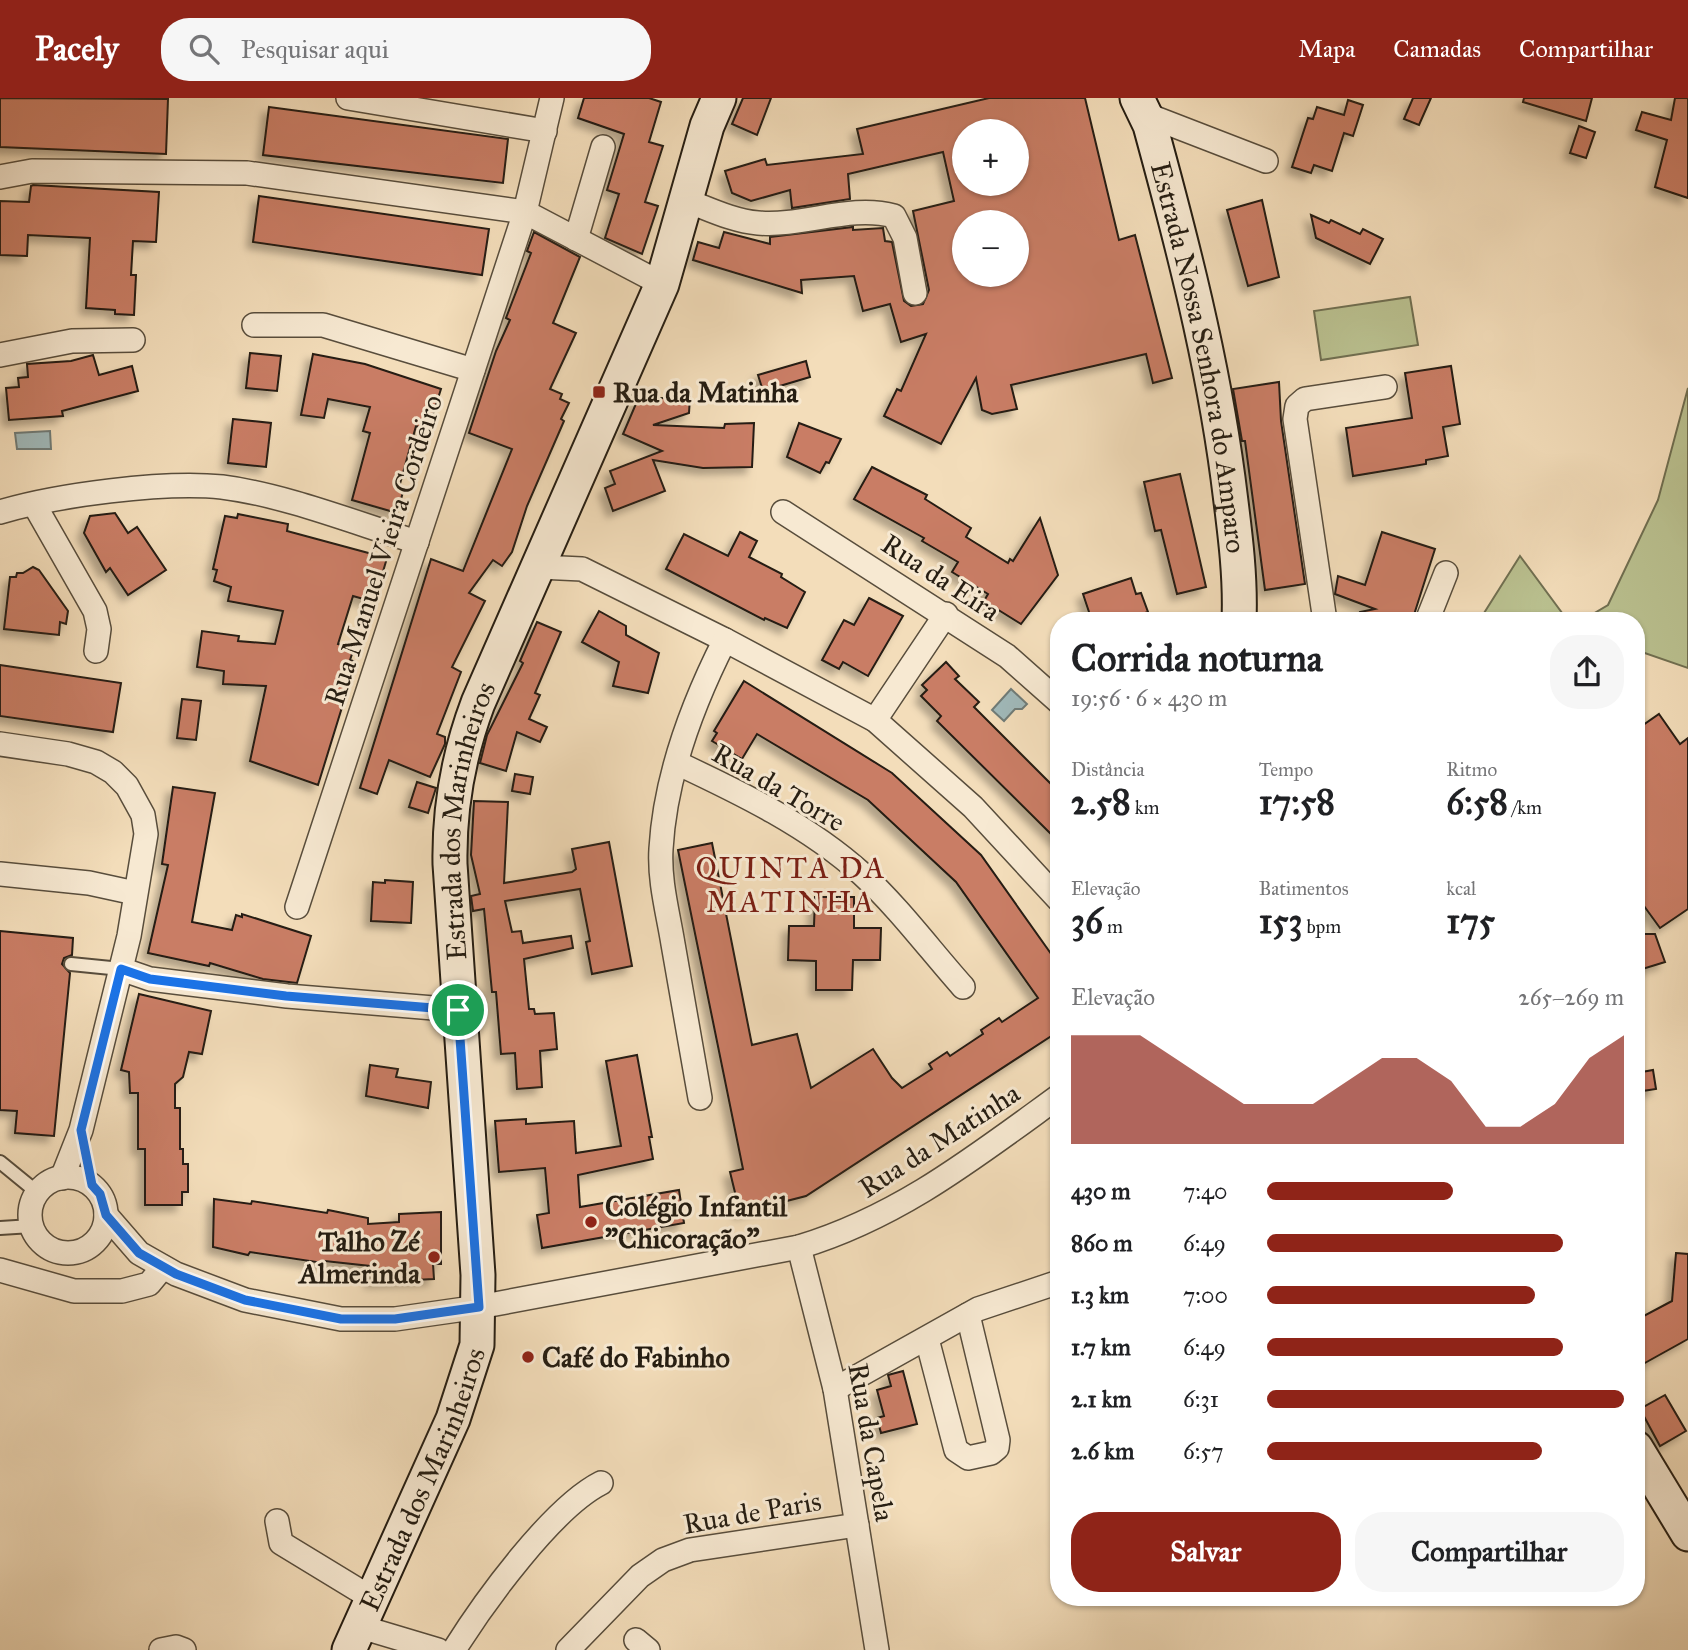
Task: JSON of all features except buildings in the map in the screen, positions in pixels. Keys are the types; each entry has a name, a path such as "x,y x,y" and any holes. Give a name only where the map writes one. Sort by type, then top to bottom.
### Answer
{"street":[{"path":"348,98 545,131"},
{"name":"Rua Manuel Vieira Cordeiro","path":"298,907 525,212 552,98"},
{"name":"Estrada dos Marinheiros","path":"361,1625 465,1387 477,1345 479,1307 450,864 455,787 465,740 478,703 662,284 707,126 719,98"},
{"path":"1142,107 1266,161"},
{"name":"Estrada Nossa Senhora do Amparo","path":"1142,107 1199,310 1221,430 1239,560 1239,612"},
{"path":"576,239 603,147"},
{"path":"0,177 32,171 247,173 525,212 662,284"},
{"path":"685,200 737,219 760,223 871,213 894,216 905,239 915,293"},
{"path":"254,325 323,325 473,370"},
{"path":"0,355 72,341 133,340"},
{"path":"1324,612 1295,419 1297,406 1305,399 1385,387"},
{"path":"0,512 34,504 136,489 222,488 416,542"},
{"path":"34,504 96,611 99,629 96,651"},
{"name":"Rua da Eira","path":"783,512 946,614 1007,656 1050,694"},
{"path":"553,534 582,569 875,720 973,807 1050,890"},
{"path":"539,567 582,569"},
{"path":"1431,612 1446,573"},
{"path":"875,720 946,614"},
{"path":"700,1098 663,888 661,850 677,763 701,688 724,640"},
{"path":"0,744 68,754 96,762 113,772 128,786 143,815 146,834 121,969 81,1130 62,1178"},
{"name":"Rua da Torre","path":"677,763 776,814 863,875 963,986"},
{"path":"0,874 89,883 135,893"},
{"path":"121,969 150,979 286,996 458,1010"},
{"name":"Rua da Matinha","path":"139,1253 163,1267 245,1300 341,1319 395,1319 479,1307 799,1247 831,1237 899,1207 1050,1102"},
{"path":"81,1130 92,1185"},
{"path":"106,1215 102,1234 88,1248 77,1252 55,1251 44,1245 32,1226 30,1215 38,1193 44,1186 62,1178 83,1180 100,1194 106,1215 139,1253"},
{"name":"Rua da Capela","path":"799,1247 835,1389 877,1650"},
{"path":"88,1248 139,1253"},
{"path":"0,1270 74,1291 122,1291 149,1284 163,1267"},
{"path":"835,1389 968,1315 1050,1285"},
{"path":"927,1339 956,1450 968,1458 991,1453 997,1448 998,1440 968,1315"},
{"path":"1645,1462 1687,1529"},
{"path":"454,1650 487,1598 509,1573 580,1493 601,1483"},
{"path":"277,1521 281,1543 361,1625 438,1650"},
{"name":"Rua de Paris","path":"568,1650 640,1576 663,1560 690,1550 857,1525"},
{"path":"161,1650 176,1647 184,1650"}],"lane":[{"path":"71,964 121,969"},
{"path":"0,1161 38,1193"},
{"path":"0,1228 32,1226"}],"green space":[{"path":"1410,297 1418,345 1321,360 1314,311"},
{"path":"1688,388 1688,668 1645,653 1645,612 1596,612 1608,605 1658,500"},
{"path":"1520,556 1561,612 1485,612"}],"water":[{"path":"50,431 51,449 17,449 15,433"},
{"path":"1011,689 1027,704 1022,709 1015,709 1004,721 992,710"}],"place":[{"name":"Rua da Matinha","path":"599,392"},
{"name":"Colégio Infantil \"Chicoração\"","path":"591,1222"},
{"name":"Talho Zé Almerinda","path":"434,1257"},
{"name":"Café do Fabinho","path":"528,1357"}],"district":[{"name":"QUINTA DA MATINHA","path":"791,885"}],"route":[{"path":"121,969 150,979 286,996 458,1010 479,1307 395,1319 341,1319 245,1300 176,1274 139,1253 106,1215 105,1204 92,1185 81,1130 121,969"}]}
